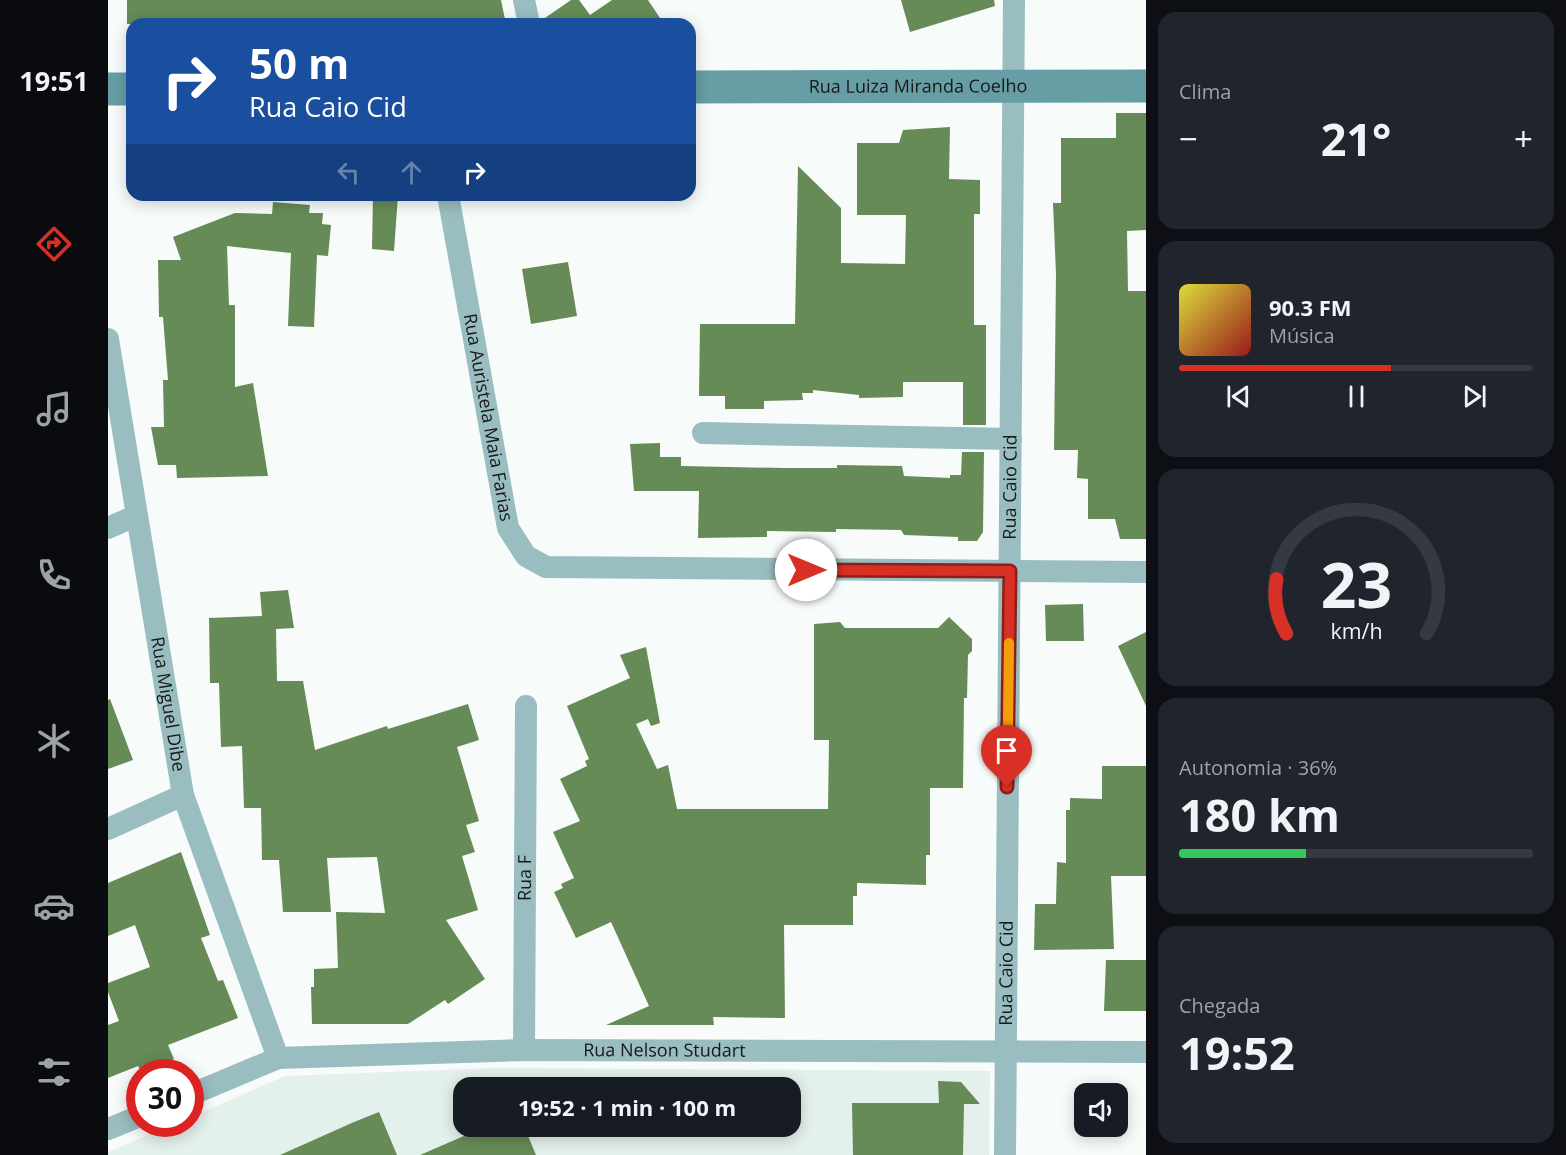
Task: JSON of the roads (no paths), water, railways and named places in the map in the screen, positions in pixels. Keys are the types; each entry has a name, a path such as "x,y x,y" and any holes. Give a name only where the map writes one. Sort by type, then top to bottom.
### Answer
{"street":[{"path":"524,0 528,18"},
{"name":"Rua Caio Cid","path":"1005,1155 1004,1050 1014,0"},
{"name":"Rua Luiza Miranda Coelho","path":"696,87 1146,86"},
{"path":"108,89 126,88"},
{"name":"Rua Auristela Maia Farias","path":"449,201 508,528 526,556 546,567 1146,572"},
{"name":"Rua Miguel Dibe","path":"108,339 135,516 183,795 278,1058"},
{"path":"703,433 1011,439"},
{"path":"108,528 135,516"},
{"name":"Rua F","path":"524,1050 526,706"},
{"path":"108,829 183,795"},
{"name":"Rua Nelson Studart","path":"204,1089 278,1058 524,1050 1146,1052"},
{"path":"108,1129 126,1122"}]}
